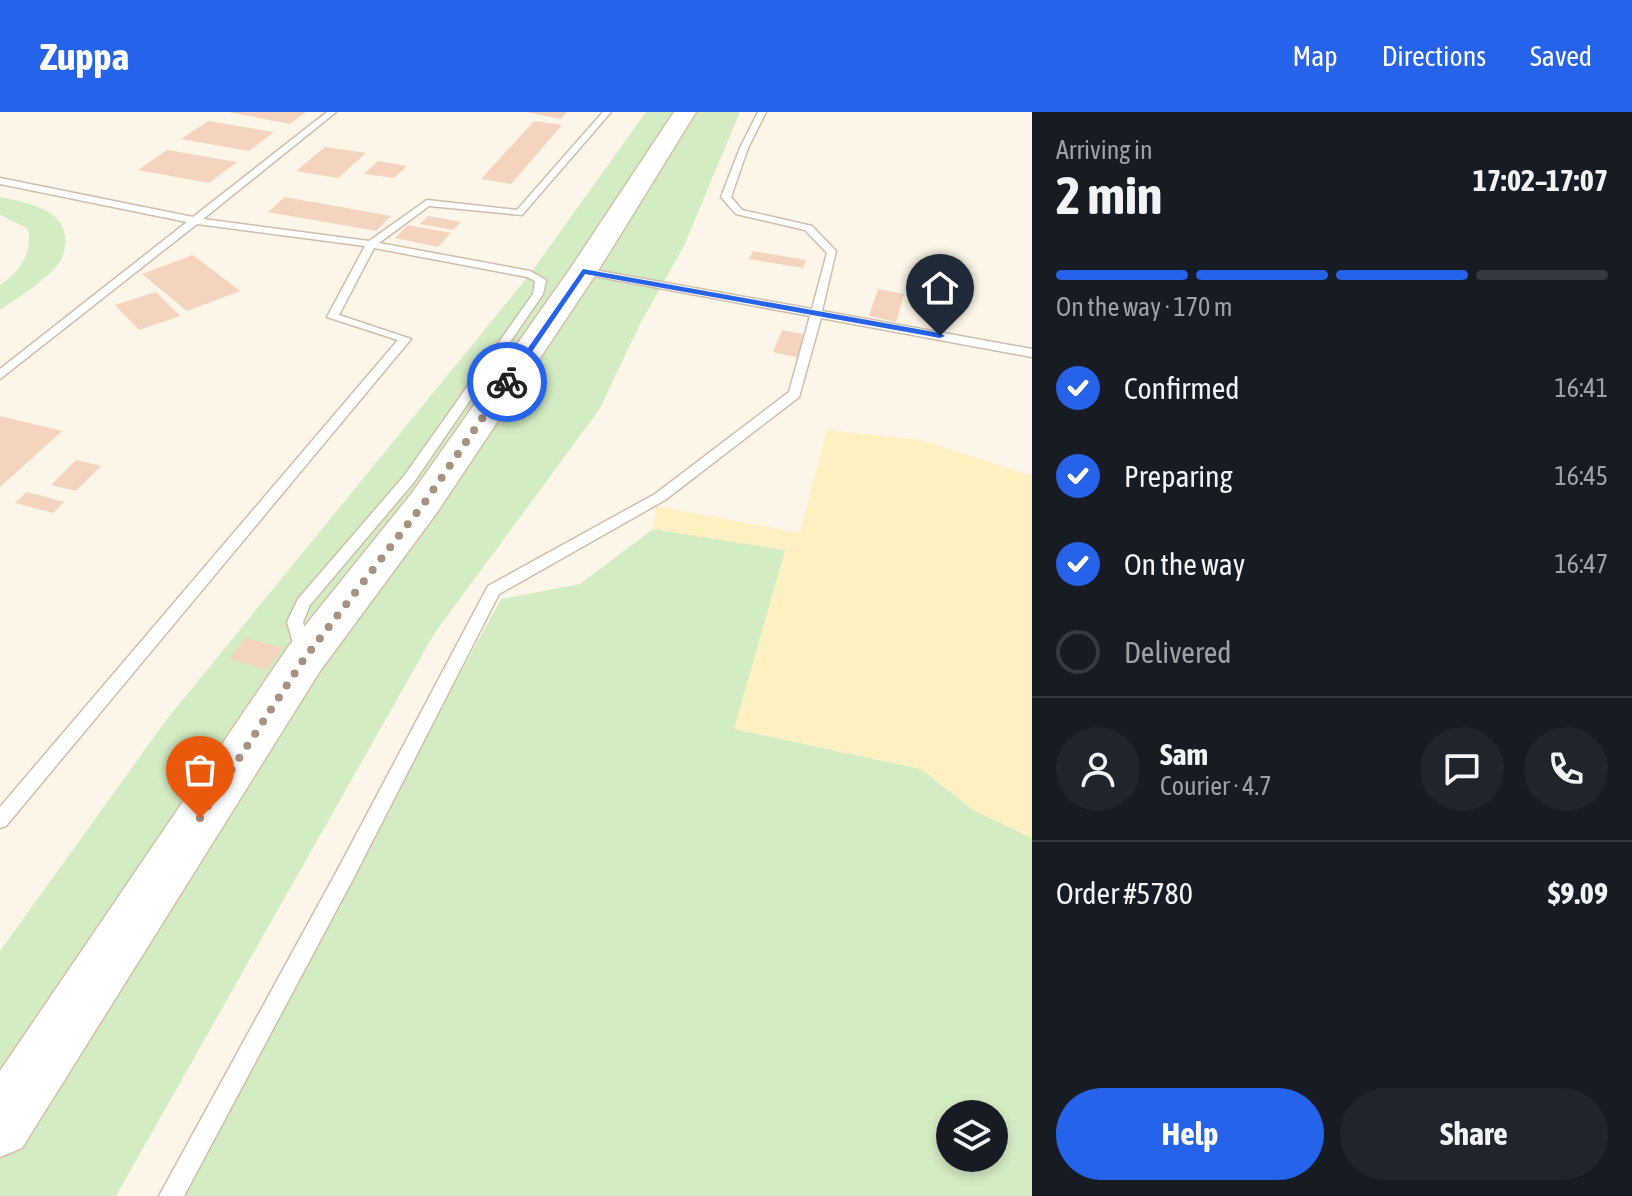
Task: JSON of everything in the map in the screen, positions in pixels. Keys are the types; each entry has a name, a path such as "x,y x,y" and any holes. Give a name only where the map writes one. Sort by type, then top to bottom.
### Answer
{"main road":[{"path":"0,1126 304,659 425,502 583,271 685,112"}],"lane":[{"path":"0,375 332,112"},
{"path":"1,817 405,339 333,317 371,244 427,203 519,213 607,112"},
{"path":"171,1196 345,875 493,590 660,497 795,394 832,253 808,228 739,212 726,197 744,148 762,112"},
{"path":"0,181 198,221 371,244 530,274 541,280 538,294 409,479 303,603 295,622 304,659"},
{"path":"583,271 1032,353"}],"green space":[{"path":"646,112 740,112 684,246 641,322 599,410 434,634 116,1196 0,1196 0,951 167,719 530,274"},
{"path":"0,197 34,205 54,216 65,234 65,247 62,258 53,270 0,310 0,285 23,262 29,238 28,229 0,215"},
{"path":"653,529 792,551 735,729 921,769 973,810 1032,838 1032,1196 174,1196 501,599 580,584"}],"sand":[{"path":"827,430 921,440 1032,476 1032,838 973,810 921,769 734,729 785,550 653,529 656,506 800,533"}],"building":[{"path":"229,112 306,112 290,124"},
{"path":"527,112 567,112 561,119"},
{"path":"208,121 274,132 249,151 181,139"},
{"path":"534,121 562,125 511,184 481,179"},
{"path":"325,147 366,153 338,178 296,171"},
{"path":"167,150 237,162 209,183 138,170"},
{"path":"378,161 407,166 394,178 364,174"},
{"path":"285,197 391,216 376,231 268,212"},
{"path":"428,216 461,222 453,230 420,224"},
{"path":"408,225 451,233 438,247 395,238"},
{"path":"753,251 806,260 803,268 749,259"},
{"path":"193,255 240,291 187,311 142,274"},
{"path":"878,289 904,294 896,322 869,316"},
{"path":"156,292 180,316 139,330 115,305"},
{"path":"782,330 809,335 800,358 773,352"},
{"path":"0,416 62,431 0,487"},
{"path":"76,460 101,466 76,491 51,485"},
{"path":"27,492 64,502 53,513 15,503"},
{"path":"246,638 282,648 267,670 230,659"}],"way so far":[{"path":"200,818 304,659 425,502 507,382"}],"route":[{"path":"507,382 583,271 940,336"}]}
